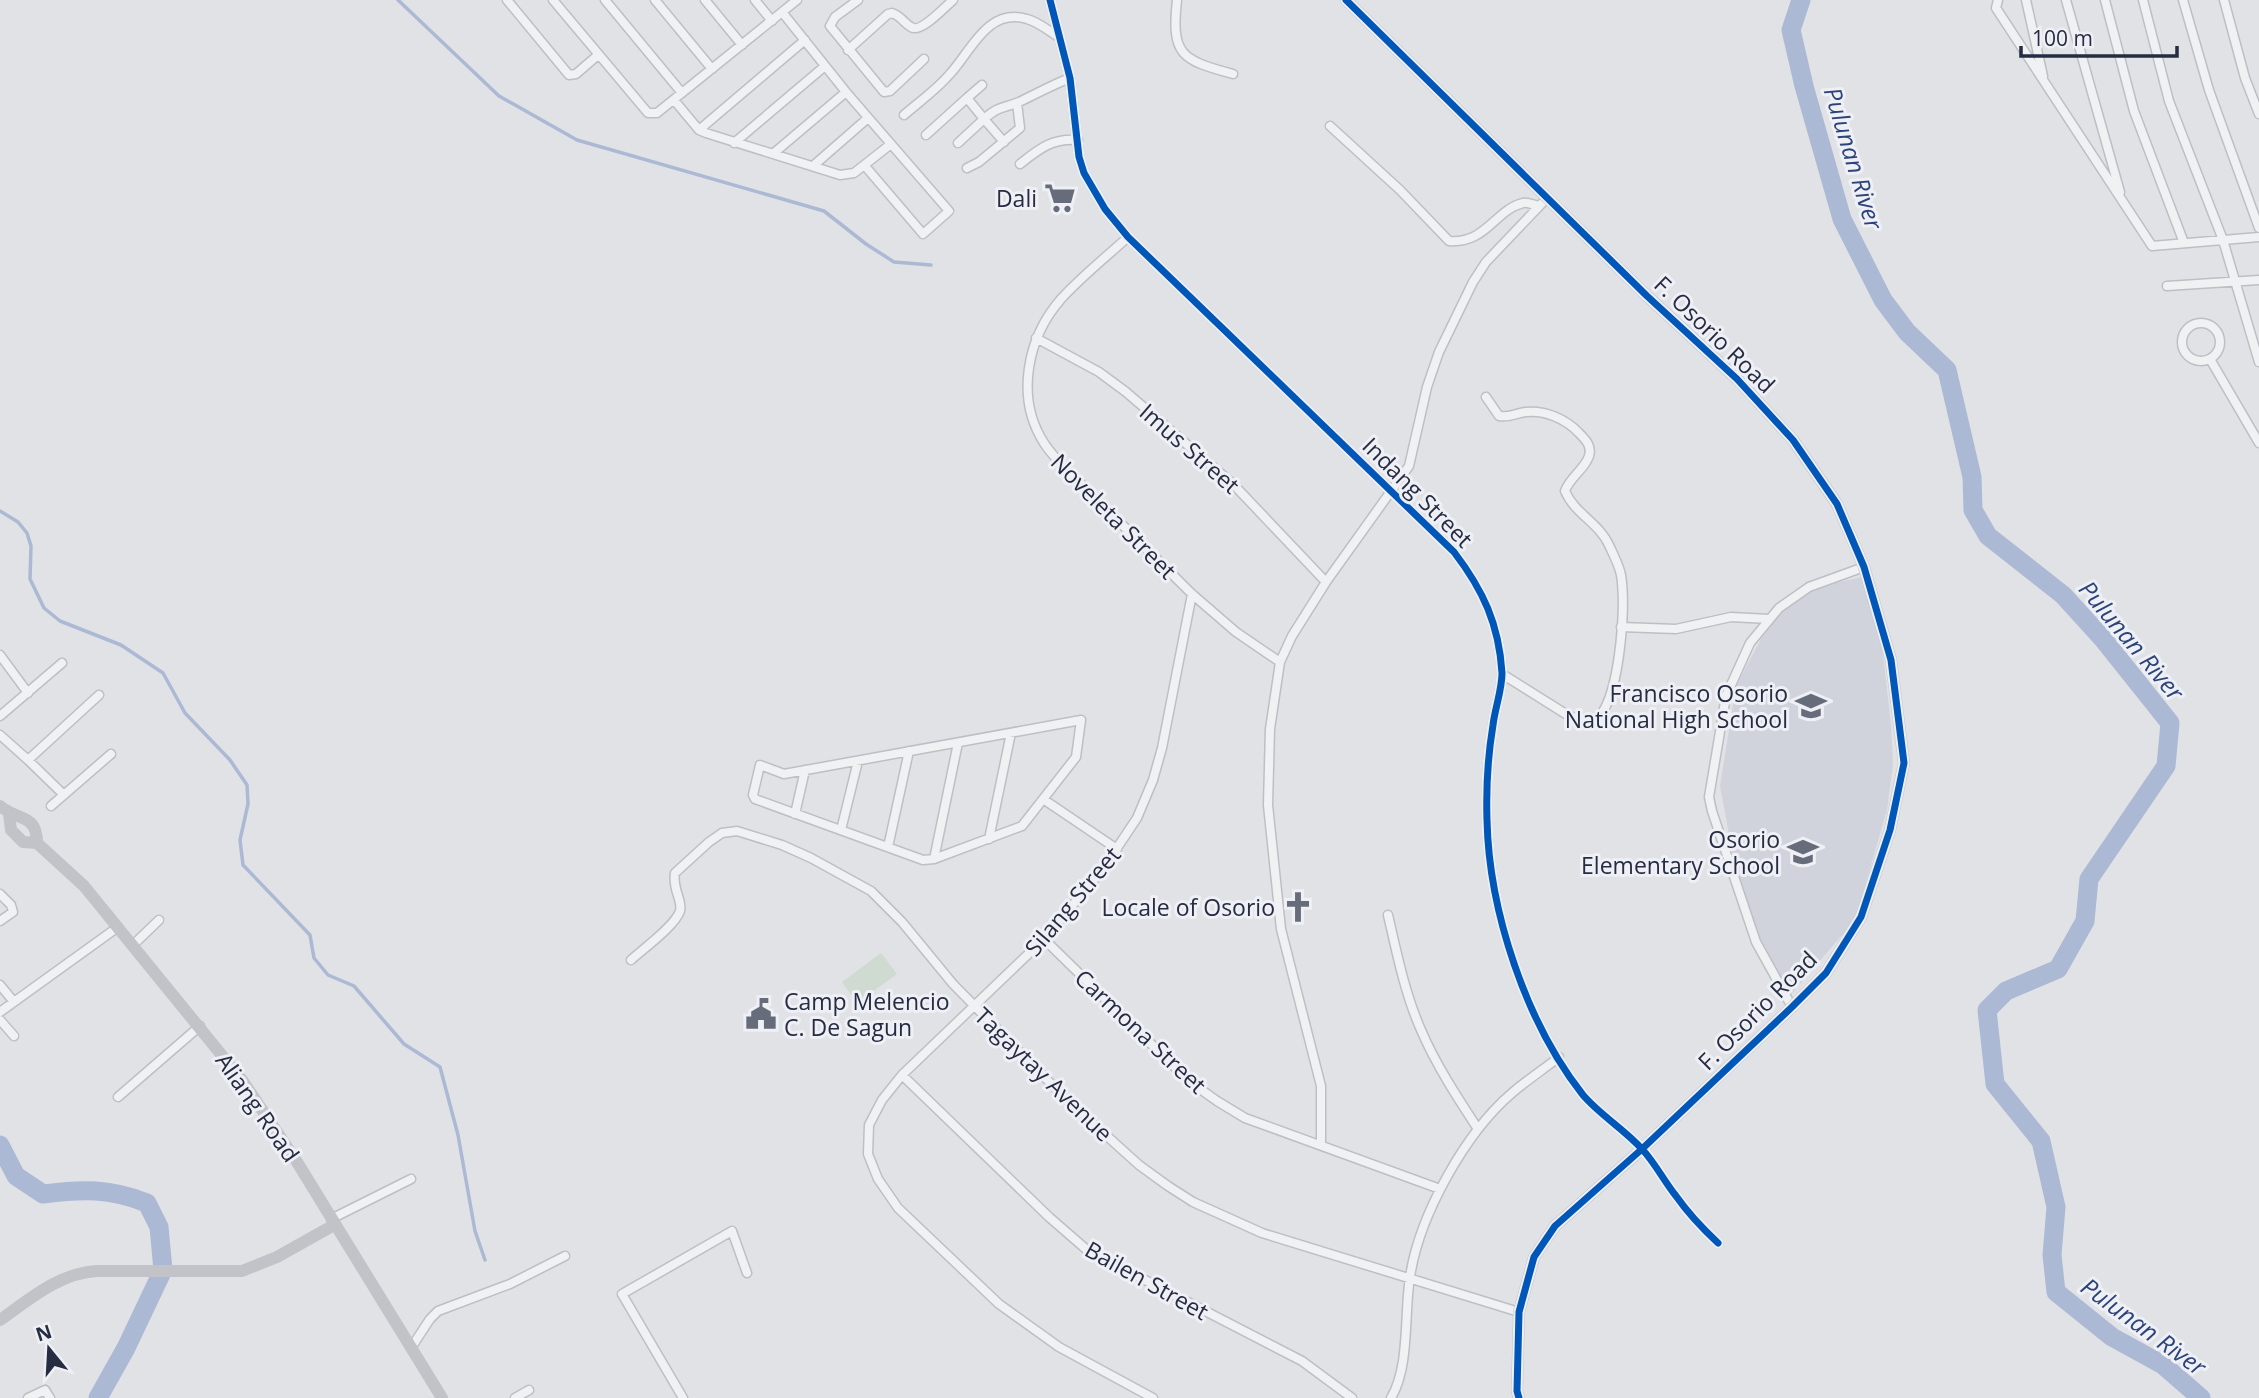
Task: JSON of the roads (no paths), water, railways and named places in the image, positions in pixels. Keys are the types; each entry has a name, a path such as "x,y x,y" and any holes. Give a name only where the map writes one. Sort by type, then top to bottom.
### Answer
{"street":[{"path":"507,0 569,75 576,74 598,55"},
{"path":"553,0 648,113 657,113 797,0"},
{"path":"605,0 682,93"},
{"path":"655,0 712,69"},
{"path":"705,0 742,45"},
{"path":"755,0 772,20"},
{"path":"858,0 835,17 830,26 884,92 887,93 924,59"},
{"path":"848,50 888,14 899,16 911,28 916,29 923,27 953,0"},
{"name":"Indang Street","path":"1050,0 1070,78 1079,157 1092,189 1128,237 1454,552 1474,579 1492,617 1502,674 1492,726 1487,819 1497,906 1507,944 1546,1037 1584,1096 1642,1149 1694,1220 1718,1243"},
{"path":"1177,0 1174,29 1176,41 1187,56 1201,65 1233,74"},
{"name":"F. Osorio Road","path":"1346,0 1543,202 1737,379 1793,440 1838,504 1864,566 1891,660 1904,763 1890,830 1861,917 1826,973 1642,1149 1555,1226 1534,1257 1519,1312 1519,1398"},
{"path":"1998,0 1996,8 2152,246 2259,237"},
{"path":"2026,0 2045,82"},
{"path":"2066,0 2124,203"},
{"path":"2105,0 2134,111 2184,243"},
{"path":"2143,0 2169,101 2223,240 2259,362"},
{"path":"2183,0 2209,90 2259,228"},
{"path":"2224,0 2245,78 2259,114"},
{"path":"782,12 846,92 949,211 923,234 866,166"},
{"path":"904,115 949,76 987,27 997,21 1006,18 1028,19 1060,38"},
{"path":"699,130 805,40"},
{"path":"734,143 825,66"},
{"path":"958,143 1003,105 1017,103 1070,78"},
{"path":"926,135 982,85"},
{"path":"774,153 846,92"},
{"path":"967,98 1004,142"},
{"path":"674,100 699,130 848,176 866,166 891,144"},
{"path":"967,168 979,162 1020,128 1017,103"},
{"path":"813,166 868,118"},
{"path":"1331,126 1400,190 1449,241 1464,242 1515,206 1525,202 1543,202"},
{"path":"1020,164 1047,144 1063,139 1077,140"},
{"path":"1321,1144 1321,1086 1281,929 1268,805 1270,729 1280,662 1292,636 1326,582 1411,462 1427,387 1438,352 1473,282 1486,262 1543,202"},
{"name":"Noveleta Street","path":"1128,237 1061,300 1036,338 1028,372 1028,402 1034,424 1044,444 1061,464 1192,594 1236,632 1280,662"},
{"path":"2167,286 2259,280"},
{"path":"2195,323 2208,323 2218,331 2221,344 2216,355 2210,359 2198,361 2183,350 2182,337 2195,323"},
{"name":"Imus Street","path":"1036,338 1099,372 1126,392 1234,485 1326,582"},
{"path":"2210,359 2259,443"},
{"path":"1486,397 1499,416 1506,417 1527,411 1550,415 1569,422 1588,442 1590,452 1587,462 1569,480 1565,491 1569,500 1608,541 1620,574 1621,627 1617,672 1605,709 1599,716 1589,722 1569,716 1502,674"},
{"path":"1793,1007 1756,942 1709,797 1726,696 1750,642 1779,608 1809,587 1864,566"},
{"name":"Silang Street","path":"1153,1398 1059,1347 999,1304 898,1208 877,1179 868,1154 869,1125 882,1100 902,1075 1044,939 1104,869 1137,818 1153,780 1166,729 1192,594"},
{"path":"1621,627 1676,629 1731,617 1769,619"},
{"path":"0,655 28,694"},
{"path":"0,716 61,663"},
{"path":"28,760 99,695"},
{"path":"1081,720 1076,757 1022,826 934,859 923,860 755,799 753,795 760,765 783,774 958,743 1081,720"},
{"path":"989,839 1011,733"},
{"path":"0,735 64,795"},
{"path":"934,859 958,743"},
{"path":"888,847 909,751"},
{"path":"51,806 111,754"},
{"path":"841,830 858,761"},
{"path":"795,814 806,770"},
{"path":"1043,799 1117,849"},
{"path":"5,810 26,818 31,823 37,831 37,843 23,842 16,836 11,830 5,810"},
{"name":"Tagaytay Avenue","path":"631,960 670,925 680,912 674,890 676,873 709,842 722,833 737,831 782,845 871,891 902,922 928,956 975,1007 1066,1099 1139,1165 1192,1202 1262,1233 1519,1312"},
{"name":"Aliang Road","path":"37,843 84,886 201,1026 266,1114 442,1398"},
{"path":"0,894 11,905 13,912 0,921"},
{"path":"1388,915 1407,991 1421,1030 1448,1083 1478,1129"},
{"path":"133,945 159,919"},
{"path":"0,1012 118,927"},
{"name":"Carmona Street","path":"1044,939 1189,1081 1217,1101 1245,1118 1440,1189"},
{"path":"0,985 14,1002"},
{"path":"0,1020 14,1036"},
{"path":"118,1097 201,1026"},
{"path":"1391,1398 1401,1373 1410,1277 1418,1240 1440,1189 1478,1129 1511,1094 1559,1057"},
{"name":"Bailen Street","path":"902,1075 1049,1217 1087,1250 1302,1361 1352,1398"},
{"path":"0,1320 59,1280 76,1274 97,1271 236,1272 252,1268 277,1257 411,1179"},
{"path":"680,1397 622,1294 732,1231 747,1273"},
{"path":"411,1348 438,1311 510,1284 565,1256"},
{"path":"28,1398 45,1390 50,1398"},
{"path":"515,1398 529,1390"}],"waterway":[{"path":"398,0 499,96 577,140 824,211 894,262 931,265"},
{"name":"Pulunan River","path":"1801,0 1791,30 1842,219 1883,300 1907,332 1947,370 1972,477 1973,510 1988,536 2063,595 2103,639 2170,723 2166,766 2089,879 2085,921 2058,969 2006,991 1987,1010 1995,1084 2041,1141 2056,1207 2052,1255 2056,1292 2112,1337 2163,1365 2201,1398"},
{"path":"0,511 18,522 27,533 31,546 30,579 44,608 60,621 121,645 163,673 185,713 230,760 247,785 248,804 240,840 243,865 310,935 314,958 328,975 354,986 404,1044 440,1067 458,1135 475,1231 485,1260"},
{"path":"0,1145 16,1176 43,1194 96,1191 134,1198 147,1203 159,1227 163,1270 126,1348 98,1398"}],"place":[{"name":"Dali","path":"1060,198"},
{"name":"Francisco Osorio National High School","path":"1811,706"},
{"name":"Osorio Elementary School","path":"1803,852"},
{"name":"Locale of Osorio","path":"1298,907"},
{"name":"Camp Melencio C. De Sagun","path":"761,1014"}]}
